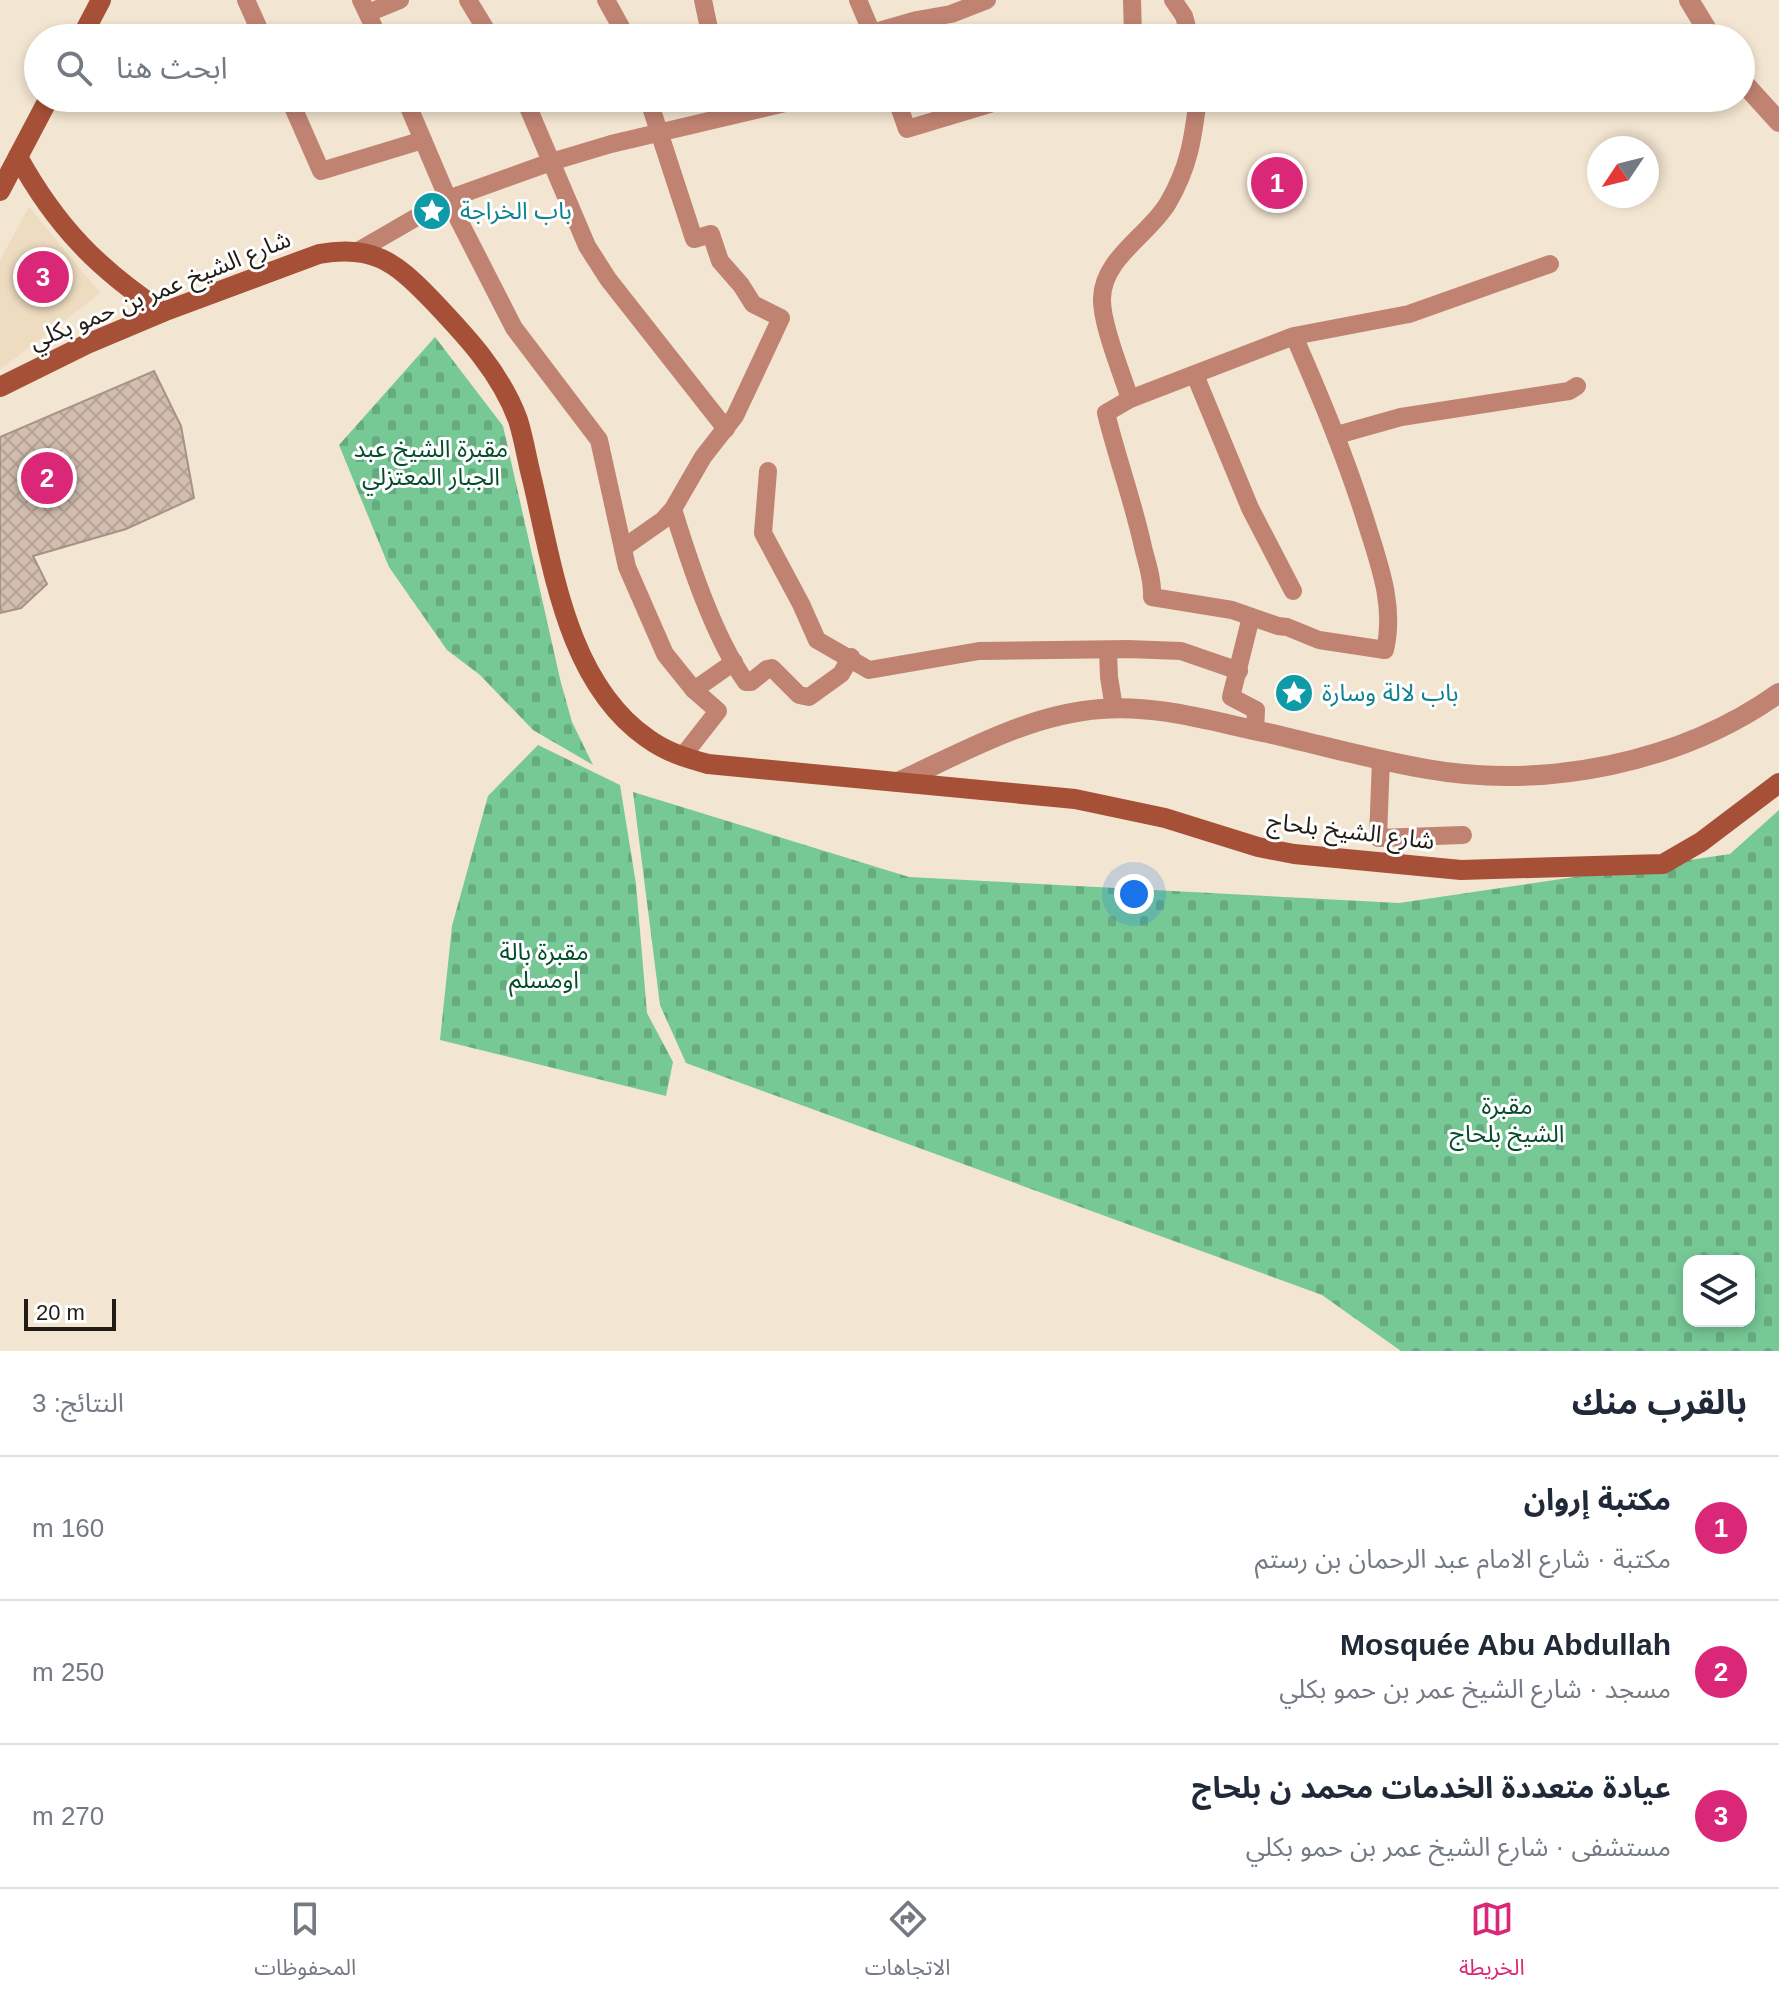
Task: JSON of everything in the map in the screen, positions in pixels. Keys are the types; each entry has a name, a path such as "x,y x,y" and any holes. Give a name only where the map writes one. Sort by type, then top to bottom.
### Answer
{"main road":[{"path":"88,24 101,0"},
{"path":"0,191 42,112"},
{"path":"18,157 39,195 64,229 126,288 163,312"},
{"name":"شارع الشيخ عمر بن حمو بكلي","path":"0,387 87,344 163,312 319,254 358,251 386,260 407,274 470,341 504,389 518,421 573,641 591,675 618,711 646,738 682,757 708,764 898,782"},
{"name":"شارع الشيخ بلحاج","path":"898,782 1075,799 1165,818 1258,847 1294,854 1461,870 1663,864 1701,842 1779,783"}],"street":[{"path":"246,0 257,24"},
{"path":"364,7 400,0"},
{"path":"468,0 483,24"},
{"path":"606,0 619,24"},
{"path":"703,0 708,24"},
{"path":"858,0 868,24"},
{"path":"905,24 951,14 987,0"},
{"path":"1132,0 1133,24"},
{"path":"1173,0 1186,24"},
{"path":"1689,0 1704,24"},
{"path":"1755,95 1779,122"},
{"path":"295,112 321,171 423,140"},
{"path":"411,112 448,199 514,328 599,440 627,567 665,654 694,690 718,711 682,757"},
{"path":"530,112 587,246 608,279 726,429"},
{"path":"623,548 663,520 673,509 703,457 726,429 781,318 753,304 720,261 711,234 694,239 653,112"},
{"path":"723,112 724,118"},
{"path":"358,251 448,199 551,162 611,144 749,112"},
{"path":"901,112 907,129 963,112"},
{"path":"1130,399 1113,348 1101,299 1103,290 1116,263 1167,204 1187,166 1196,112"},
{"path":"1294,336 1337,435 1372,542 1387,594 1389,619 1385,650 1319,640 1232,610 1152,597 1153,583 1132,499 1118,461 1106,413 1130,399 1294,336 1409,314 1550,264"},
{"path":"1195,375 1250,508 1293,591"},
{"path":"1337,435 1401,417 1569,391 1577,386"},
{"path":"768,471 763,533 817,640 869,670 979,651 1108,650 1181,651 1239,671"},
{"path":"673,509 699,587 746,682 772,668 799,695 813,695 841,674 851,657"},
{"path":"1251,617 1231,697 1256,710 1255,731"},
{"path":"1108,650 1114,708"},
{"path":"694,690 734,662"},
{"path":"898,782 1018,728 1064,713 1114,708 1162,712 1427,769 1471,774 1560,773 1604,766 1690,741 1779,693"},
{"path":"1381,759 1378,838 1463,835"}],"shaded area":[{"path":"29,207 100,293 0,370 0,260"}],"green space":[{"name":"مقبرة الشيخ عبد الجبار المعتزلي","path":"435,337 503,426 561,683 572,722 593,765 533,730 480,675 447,650 389,567 339,445"},
{"name":"مقبرة بالة اومسلم","path":"538,745 620,785 636,884 647,1013 673,1062 666,1096 440,1040 452,926 488,796"},
{"name":"مقبرة الشيخ بلحاج","path":"633,792 909,877 1399,903 1730,854 1779,810 1779,1351 1401,1351 1322,1295 686,1063 660,1005"}],"building":[{"path":"154,371 181,426 194,498 126,529 33,556 47,584 21,608 0,613 0,437"}],"place":[{"name":"مكتبة إروان","path":"1277,183"},
{"name":"باب الخراجة","path":"432,211"},
{"name":"عيادة متعددة الخدمات محمد ن بلحاج","path":"43,277"},
{"name":"Mosquée Abu Abdullah","path":"47,478"},
{"name":"باب لالة وسارة","path":"1294,693"}]}
